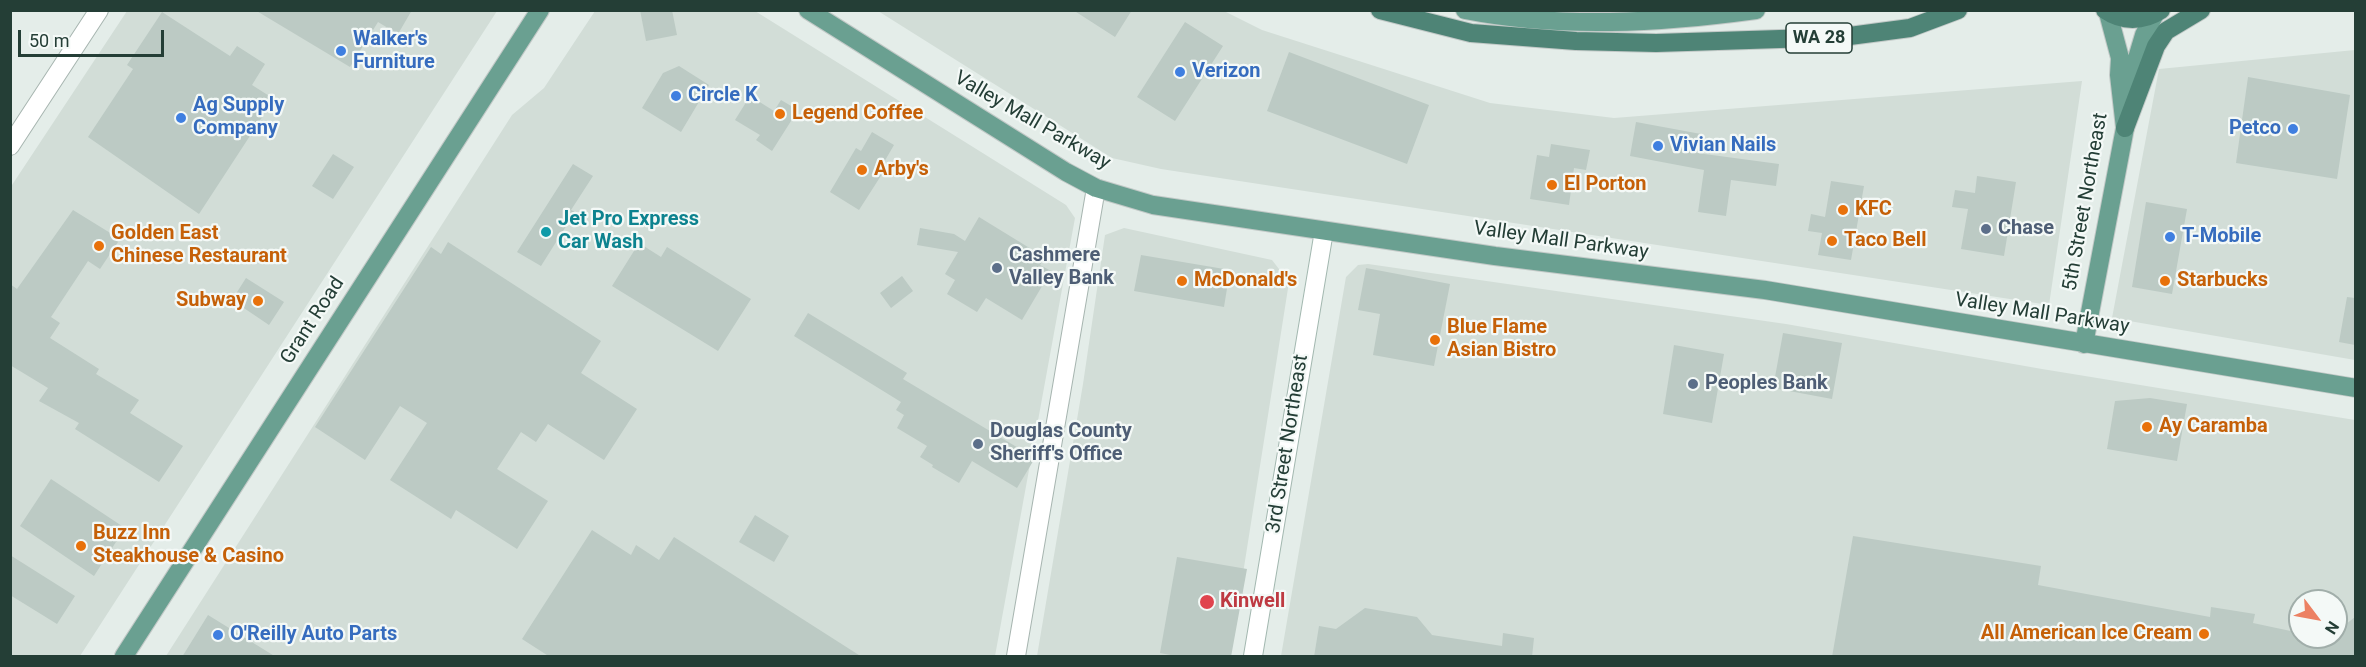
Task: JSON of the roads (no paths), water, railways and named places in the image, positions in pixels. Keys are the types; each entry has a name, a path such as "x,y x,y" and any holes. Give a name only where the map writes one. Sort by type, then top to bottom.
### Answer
{"highway":[{"name":"WA 28","path":"1380,10 1471,33 1576,41 1677,42 1842,37 1880,33 1937,20 1958,10"},
{"path":"2125,128 2156,46 2166,31 2201,10"},
{"path":"2106,12 2131,20 2158,12"}],"main road":[{"name":"Grant Road","path":"124,657 540,10"},
{"name":"Valley Mall Parkway","path":"808,10 1045,160 1096,188 1153,205 1324,231 1765,290 2355,388"},
{"path":"1465,10 1577,22 1692,17 1756,10"},
{"name":"5th Street Northeast","path":"2084,344 2125,128 2117,40 2106,12"},
{"name":"5th Street Northeast","path":"2124,103 2144,35 2158,12"}],"street":[{"path":"10,146 99,10"},
{"path":"1016,657 1096,188"},
{"name":"3rd Street Northeast","path":"1253,657 1324,231"}],"place":[{"name":"Walker's Furniture","path":"341,51"},
{"name":"Verizon","path":"1180,72"},
{"name":"Circle K","path":"676,96"},
{"name":"Legend Coffee","path":"780,114"},
{"name":"Ag Supply Company","path":"181,118"},
{"name":"Petco","path":"2293,129"},
{"name":"Vivian Nails","path":"1658,146"},
{"name":"Arby's","path":"862,170"},
{"name":"El Porton","path":"1552,185"},
{"name":"KFC","path":"1843,210"},
{"name":"Chase","path":"1986,229"},
{"name":"Jet Pro Express Car Wash","path":"546,232"},
{"name":"T-Mobile","path":"2170,237"},
{"name":"Taco Bell","path":"1832,241"},
{"name":"Golden East Chinese Restaurant","path":"99,246"},
{"name":"Cashmere Valley Bank","path":"997,268"},
{"name":"McDonald's","path":"1182,281"},
{"name":"Starbucks","path":"2165,281"},
{"name":"Subway","path":"258,301"},
{"name":"Blue Flame Asian Bistro","path":"1435,340"},
{"name":"Peoples Bank","path":"1693,384"},
{"name":"Ay Caramba","path":"2147,427"},
{"name":"Douglas County Sheriff's Office","path":"978,444"},
{"name":"Buzz Inn Steakhouse & Casino","path":"81,546"},
{"name":"Kinwell","path":"1207,602"},
{"name":"All American Ice Cream","path":"2204,634"},
{"name":"O'Reilly Auto Parts","path":"218,635"}]}
